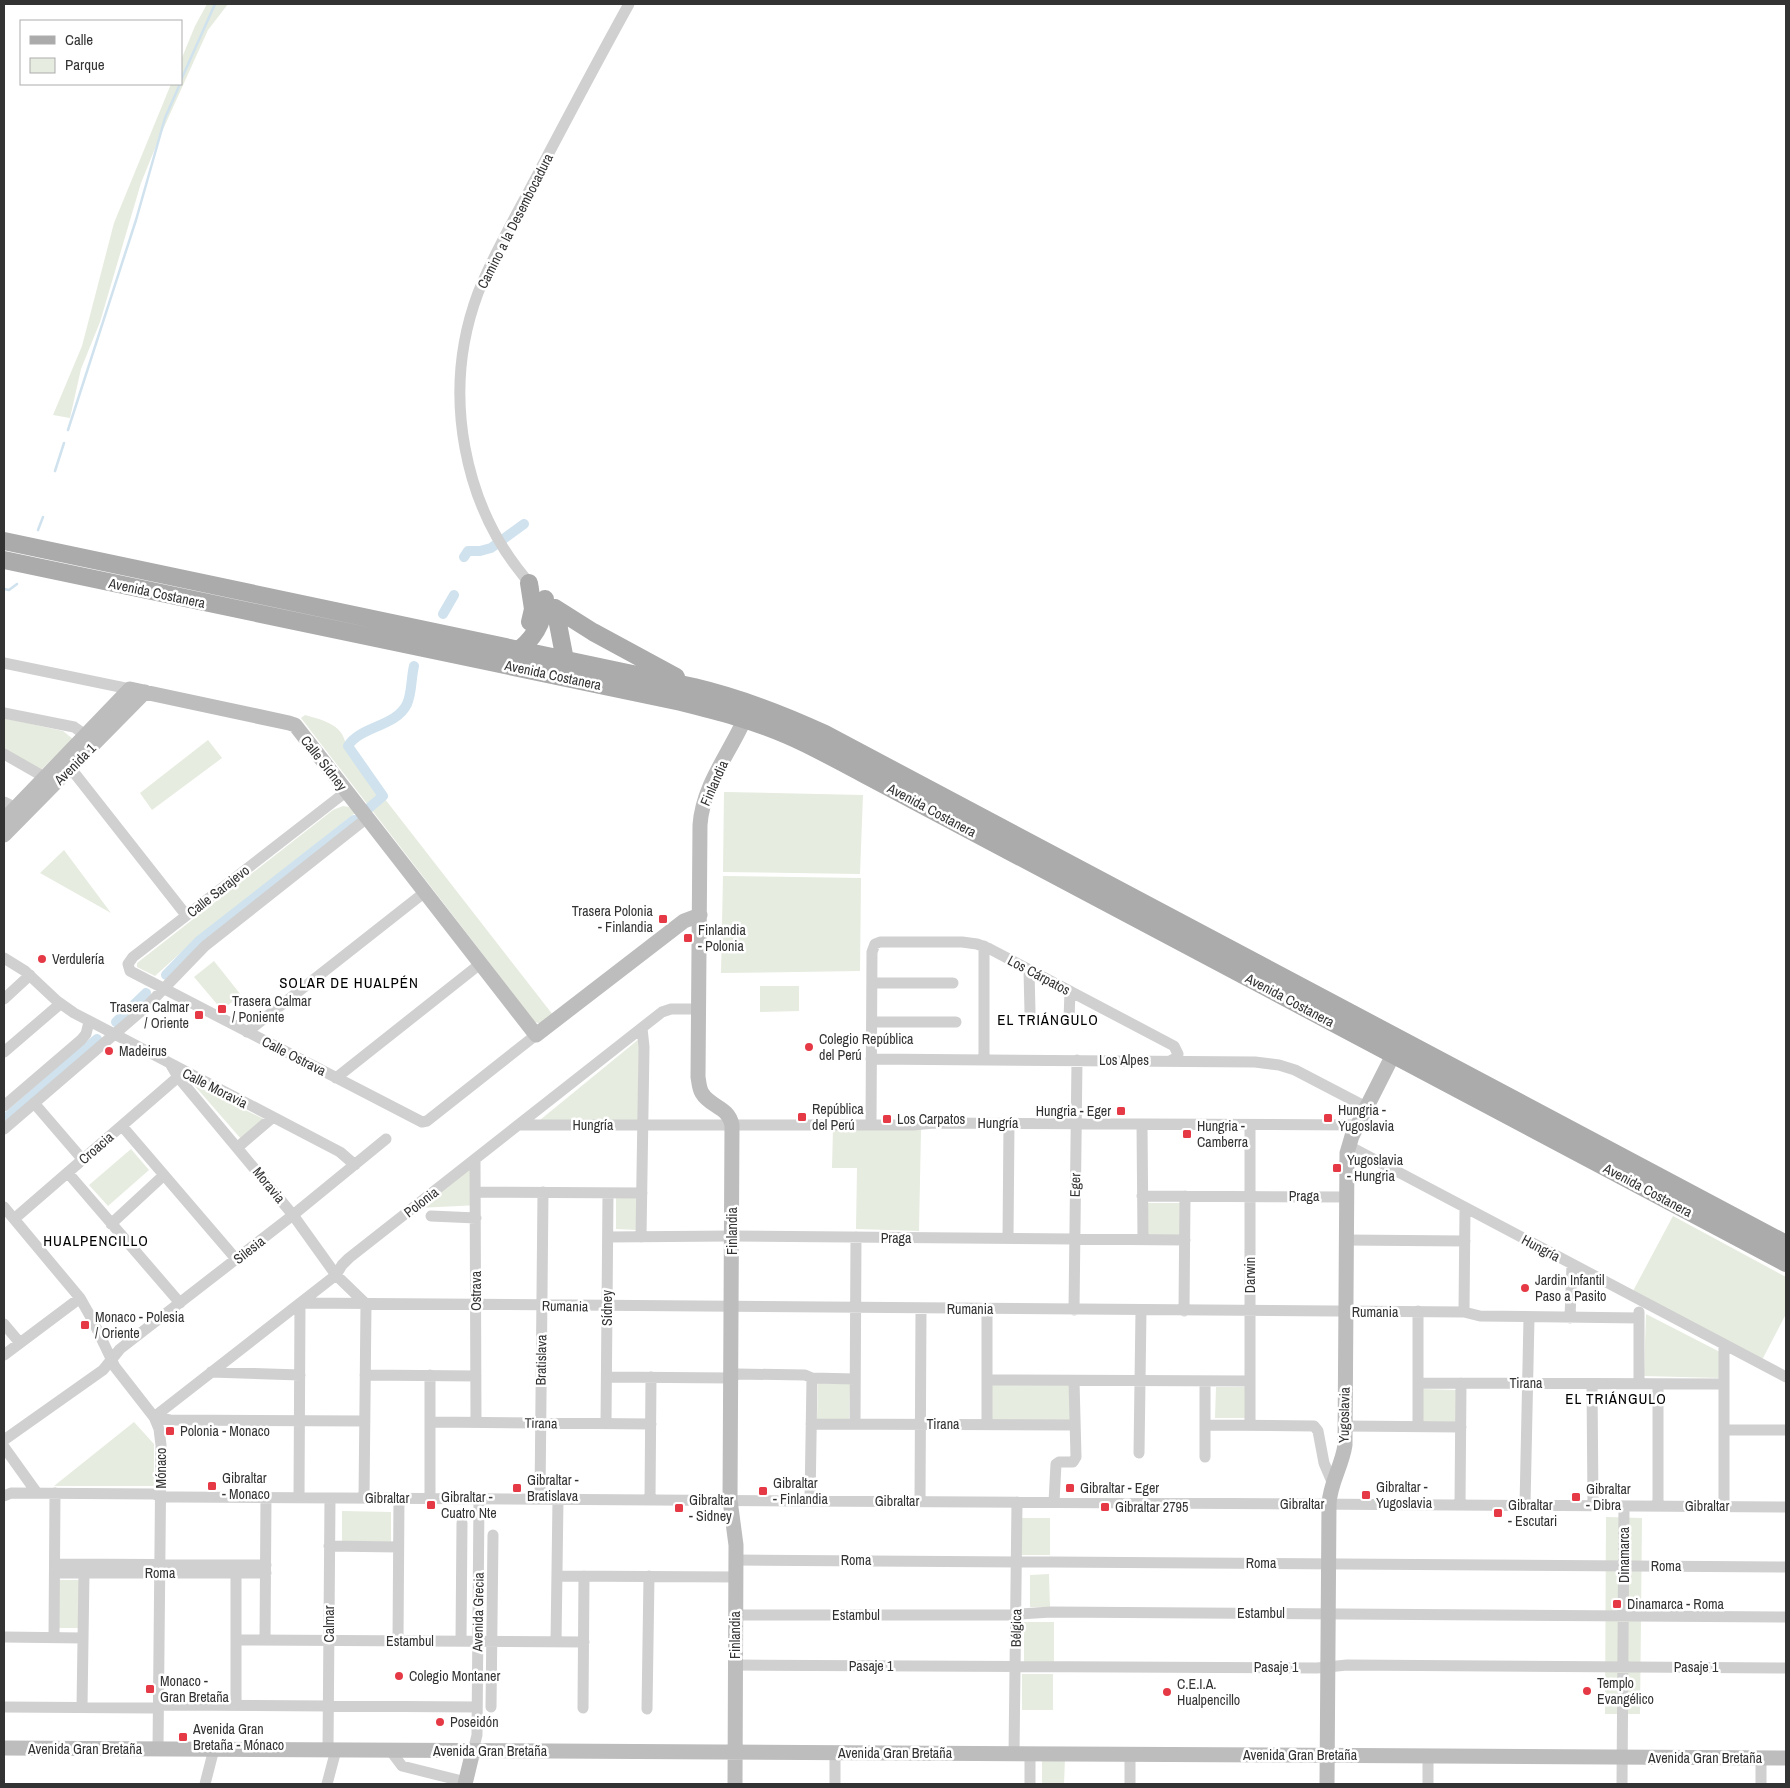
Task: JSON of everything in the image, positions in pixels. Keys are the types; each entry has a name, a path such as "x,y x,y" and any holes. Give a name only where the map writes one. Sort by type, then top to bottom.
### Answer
{"main road":[{"name":"Avenida Costanera","path":"4,541 519,650 564,653 694,687 749,711 825,734 1786,1244"},
{"name":"Avenida Costanera","path":"4,560 705,708 749,711 793,738 1786,1263"},
{"path":"495,645 516,638 528,626 533,609 529,583"},
{"path":"489,662 504,658 519,650 530,640 538,629 544,612 550,603"},
{"path":"550,603 593,632 694,687"},
{"path":"550,603 564,653 572,672 586,682"},
{"path":"564,653 567,639 576,632 593,632"}],"street":[{"name":"Camino a la Desembocadura","path":"550,603 529,583 497,538 485,514 472,480 464,443 460,405 463,351 474,306 493,260 628,4"},
{"name":"Calle Sídney","path":"4,663 292,724 297,727 536,1036"},
{"name":"Avenida 1","path":"4,820 10,805 68,764 87,736 138,691"},
{"name":"Avenida 1","path":"4,835 68,764 138,691"},
{"name":"Finlandia","path":"735,1784 736,1560 735,1534 730,1500 732,1125 727,1113 705,1098 700,1088 698,1076 700,825 702,809 708,790 749,711"},
{"path":"4,712 74,727 87,736"},
{"path":"4,754 46,778"},
{"path":"68,764 186,915"},
{"name":"Calle Sarajevo","path":"164,990 129,969 128,964 134,957 347,791"},
{"path":"4,1129 164,990 205,946 368,818"},
{"path":"247,1032 425,892"},
{"path":"536,1036 678,924 700,915"},
{"name":"Los Cárpatos","path":"872,983 872,952 875,944 883,941 962,942 984,946 1174,1046 1178,1054 1172,1060"},
{"path":"984,946 984,1060"},
{"name":"Calle Moravia","path":"4,958 30,975 60,1004 89,1022 340,1152 355,1165"},
{"path":"336,1078 480,964"},
{"path":"1030,970 1030,1012"},
{"path":"4,999 30,975"},
{"path":"871,1125 872,983 953,983"},
{"name":"Calle Ostrava","path":"164,990 424,1122 536,1036"},
{"path":"1069,1020 1070,991"},
{"path":"4,1052 60,1004"},
{"name":"Polonia","path":"154,1417 336,1275 349,1258 642,1028 667,1010 699,1010"},
{"path":"4,1106 80,1040 86,1034 89,1022"},
{"path":"872,1022 956,1022"},
{"path":"641,1237 644,1047 642,1028"},
{"name":"Yugoslavia","path":"1327,1784 1329,1504 1333,1484 1344,1454 1346,1159 1348,1146 1357,1126 1393,1055"},
{"name":"Los Alpes","path":"871,1059 1255,1062 1279,1065 1318,1081 1366,1107"},
{"name":"Eger","path":"1074,1310 1077,1060"},
{"name":"Moravia","path":"171,1065 178,1077 293,1215 336,1275 366,1304"},
{"name":"Croacia","path":"14,1219 178,1077"},
{"path":"34,1103 83,1160"},
{"path":"238,1147 272,1117"},
{"name":"Hungría","path":"518,1125 912,1125 934,1123 1009,1123 1357,1126"},
{"path":"1008,1238 1009,1123"},
{"path":"1142,1124 1143,1239"},
{"name":"Darwin","path":"1250,1125 1250,1425"},
{"path":"122,1126 236,1259"},
{"name":"Silesia","path":"4,1440 103,1370 120,1349 293,1215 386,1139"},
{"name":"Hungría","path":"1348,1146 1786,1378"},
{"name":"Ostrava","path":"475,1159 476,1422"},
{"path":"68,1173 180,1303"},
{"path":"111,1224 164,1175"},
{"path":"476,1192 642,1193"},
{"name":"Bratislava","path":"540,1499 543,1192"},
{"name":"Sídney","path":"606,1423 608,1193"},
{"name":"Praga","path":"1142,1196 1346,1197"},
{"path":"1184,1311 1186,1196"},
{"name":"Mónaco","path":"4,1208 80,1298 111,1360 154,1417 161,1437 158,1749"},
{"path":"1464,1312 1465,1208"},
{"path":"431,1216 476,1218"},
{"name":"Praga","path":"608,1237 732,1236 1185,1240"},
{"path":"855,1424 856,1237"},
{"path":"1346,1240 1464,1241"},
{"path":"1570,1318 1572,1264"},
{"path":"4,1355 80,1298"},
{"path":"1638,1384 1640,1300"},
{"path":"299,1497 300,1303"},
{"name":"Rumania","path":"300,1303 1184,1311 1418,1311 1464,1312 1480,1316 1529,1318 1639,1318"},
{"path":"364,1498 366,1304"},
{"path":"920,1501 921,1309"},
{"path":"987,1309 987,1424"},
{"path":"1139,1453 1141,1310"},
{"path":"1418,1311 1418,1426"},
{"path":"1525,1505 1529,1318"},
{"path":"4,1324 20,1343"},
{"path":"1724,1345 1724,1506"},
{"path":"211,1372 300,1375"},
{"path":"607,1377 731,1378 738,1374 748,1374 805,1375 812,1378 854,1379"},
{"path":"366,1375 476,1376"},
{"path":"430,1376 430,1498"},
{"path":"650,1499 651,1377"},
{"path":"810,1500 812,1378"},
{"path":"987,1380 1250,1382"},
{"path":"1054,1502 1056,1464 1059,1462 1073,1462 1076,1457 1074,1381"},
{"path":"1205,1381 1205,1457"},
{"name":"Tirana","path":"1418,1383 1724,1384"},
{"path":"1460,1505 1461,1383"},
{"path":"1592,1384 1593,1506"},
{"path":"1658,1384 1658,1506"},
{"path":"154,1417 170,1420 365,1421"},
{"name":"Tirana","path":"430,1422 651,1424"},
{"name":"Tirana","path":"811,1424 1075,1425"},
{"path":"1205,1425 1311,1426 1316,1428 1324,1463 1333,1484"},
{"path":"1344,1426 1461,1427"},
{"path":"1724,1430 1786,1430"},
{"path":"4,1447 37,1493"},
{"path":"54,1637 55,1493"},
{"name":"Gibraltar","path":"6,1495 55,1493 330,1498 1786,1506"},
{"path":"265,1640 266,1497"},
{"name":"Calmar","path":"327,1784 332,1750 328,1706 330,1498"},
{"path":"398,1640 399,1498"},
{"name":"Avenida Grecia","path":"465,1783 476,1740 479,1498"},
{"path":"556,1642 558,1499"},
{"name":"Bélgica","path":"1014,1754 1018,1502"},
{"name":"Dinamarca","path":"1622,1784 1624,1506"},
{"path":"461,1641 462,1524"},
{"path":"491,1707 493,1535"},
{"path":"329,1546 398,1547"},
{"name":"Roma","path":"736,1560 1786,1567"},
{"name":"Roma","path":"55,1569 266,1569"},
{"name":"Roma","path":"160,1569 236,1573 266,1569"},
{"path":"80,1570 83,1638 82,1707"},
{"path":"236,1573 236,1705"},
{"path":"557,1576 736,1577"},
{"path":"583,1708 584,1576"},
{"path":"647,1709 649,1576"},
{"path":"462,1581 492,1581"},
{"name":"Estambul","path":"736,1615 1016,1614 1039,1612 1786,1617"},
{"path":"4,1637 83,1638"},
{"name":"Estambul","path":"236,1640 584,1642"},
{"name":"Pasaje 1","path":"735,1665 1306,1668 1340,1665 1786,1668"},
{"path":"477,1688 492,1688"},
{"path":"4,1706 152,1708 165,1705 477,1707"},
{"name":"Avenida Gran Bretaña","path":"4,1748 1786,1758"},
{"path":"205,1784 214,1749"},
{"path":"390,1750 402,1766 465,1783"},
{"path":"835,1784 836,1753"},
{"path":"1030,1754 1030,1784"},
{"path":"1130,1754 1130,1784"},
{"path":"1428,1756 1428,1784"},
{"path":"1761,1758 1761,1784"}],"green space":[{"path":"207,4 228,4 208,30 141,183 100,322 81,369 70,418 53,415 82,346 114,223 171,85 182,85 182,58 195,26"},
{"path":"305,715 319,719 338,729 345,741 346,749 553,1015 541,1024 535,1022 301,718"},
{"path":"4,718 63,731 73,739 40,771 4,751"},
{"path":"208,740 222,758 152,810 140,793"},
{"path":"724,792 863,795 860,874 723,872"},
{"path":"343,806 349,807 355,813 198,937 155,976 137,967 137,963 333,810"},
{"path":"64,850 111,913 40,873"},
{"path":"723,876 861,878 860,971 721,973"},
{"path":"214,961 241,995 222,1010 194,977"},
{"path":"760,986 799,986 799,1011 760,1012"},
{"path":"639,1039 638,1120 540,1120"},
{"path":"194,1085 266,1120 242,1140"},
{"path":"833,1128 921,1129 919,1231 856,1229 857,1168 832,1168"},
{"path":"131,1149 149,1170 108,1206 89,1185"},
{"path":"479,1161 479,1205 418,1208"},
{"path":"637,1196 637,1230 616,1229 616,1197"},
{"path":"1147,1203 1185,1203 1184,1236 1147,1236"},
{"path":"1673,1216 1786,1277 1786,1314 1762,1360 1633,1291"},
{"path":"1646,1314 1720,1352 1720,1378 1644,1376"},
{"path":"818,1383 850,1384 849,1419 817,1419"},
{"path":"991,1384 1071,1385 1070,1423 990,1421"},
{"path":"1216,1387 1247,1387 1247,1418 1215,1418"},
{"path":"1421,1389 1458,1390 1458,1423 1421,1423"},
{"path":"134,1422 154,1444 154,1486 54,1486"},
{"path":"342,1511 391,1512 391,1542 342,1541"},
{"path":"1606,1517 1642,1518 1640,1714 1605,1714"},
{"path":"1019,1518 1050,1518 1050,1555 1019,1555"},
{"path":"1049,1574 1050,1607 1030,1607 1030,1575"},
{"path":"59,1580 80,1580 79,1628 58,1628"},
{"path":"1024,1622 1054,1622 1054,1662 1024,1662"},
{"path":"1022,1674 1053,1674 1053,1710 1022,1710"},
{"path":"1042,1758 1065,1758 1064,1784 1042,1784"}],"waterway":[{"path":"182,78 215,4"},
{"path":"68,430 136,220 165,118 180,85"},
{"path":"55,471 64,443"},
{"path":"38,530 43,517"},
{"path":"464,557 468,551 480,551 491,548 524,524"},
{"path":"4,589 9,590 17,584"},
{"path":"443,614 454,595"},
{"path":"369,808 383,796 348,746 361,734 387,722 402,712 409,700 414,666"},
{"path":"166,975 199,941 354,820"},
{"path":"116,1022 146,993"},
{"path":"4,1120 97,1039"}],"place":[{"name":"Trasera Polonia - Finlandia","path":"663,919"},
{"name":"Finlandia - Polonia","path":"688,938"},
{"name":"Verdulería","path":"42,959"},
{"name":"Trasera Calmar / Poniente","path":"222,1009"},
{"name":"Trasera Calmar / Oriente","path":"199,1015"},
{"name":"Colegio República del Perú","path":"809,1047"},
{"name":"Madeirus","path":"109,1051"},
{"name":"Hungria - Eger","path":"1121,1111"},
{"name":"República del Perú","path":"802,1117"},
{"name":"Hungria - Yugoslavia","path":"1328,1118"},
{"name":"Los Carpatos","path":"887,1119"},
{"name":"Hungria - Camberra","path":"1187,1134"},
{"name":"Yugoslavia - Hungria","path":"1337,1168"},
{"name":"Jardin Infantil Paso a Pasito","path":"1525,1288"},
{"name":"Monaco - Polesia / Oriente","path":"85,1325"},
{"name":"Polonia - Monaco","path":"170,1431"},
{"name":"Gibraltar - Monaco","path":"212,1486"},
{"name":"Gibraltar - Bratislava","path":"517,1488"},
{"name":"Gibraltar - Eger","path":"1070,1488"},
{"name":"Gibraltar - Finlandia","path":"763,1491"},
{"name":"Gibraltar - Yugoslavia","path":"1366,1495"},
{"name":"Gibraltar - Dibra","path":"1576,1497"},
{"name":"Gibraltar - Cuatro Nte","path":"431,1505"},
{"name":"Gibraltar 2795","path":"1105,1507"},
{"name":"Gibraltar - Sidney","path":"679,1508"},
{"name":"Gibraltar - Escutari","path":"1498,1513"},
{"name":"Dinamarca - Roma","path":"1617,1604"},
{"name":"Colegio Montaner","path":"399,1676"},
{"name":"Monaco - Gran Bretaña","path":"150,1689"},
{"name":"Templo Evangélico","path":"1587,1691"},
{"name":"C.E.I.A. Hualpencillo","path":"1167,1692"},
{"name":"Poseidón","path":"440,1722"},
{"name":"Avenida Gran Bretaña - Mónaco","path":"183,1737"}],"district":[{"name":"SOLAR DE HUALPÉN","path":"349,982"},
{"name":"EL TRIÁNGULO","path":"1048,1019"},
{"name":"HUALPENCILLO","path":"96,1240"},
{"name":"EL TRIÁNGULO","path":"1616,1398"}]}
